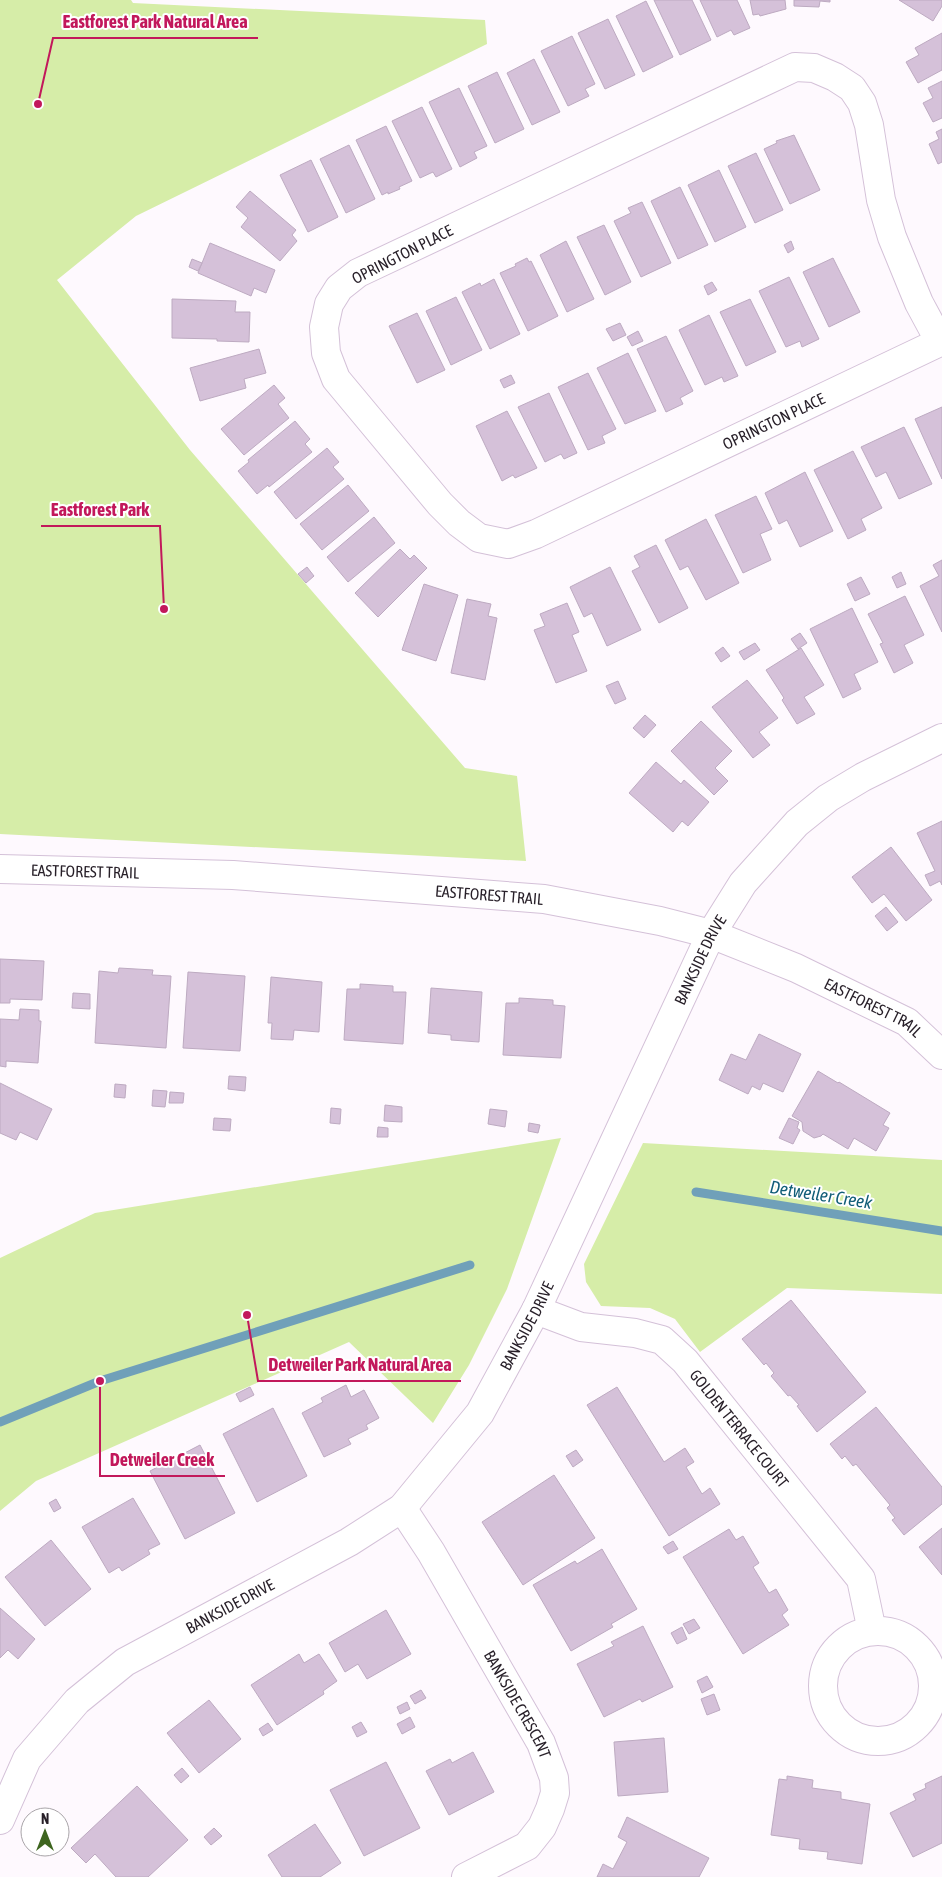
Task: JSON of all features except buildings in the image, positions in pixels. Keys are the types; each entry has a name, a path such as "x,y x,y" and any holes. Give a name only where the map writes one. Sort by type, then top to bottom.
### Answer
{"street":[{"name":"OPRINGTON PLACE","path":"795,67 814,68 836,77 852,88 862,103 869,125 881,200 892,237 918,302 941,342 536,534 508,544 479,538 459,523 440,504 336,379 326,353 324,327 329,304 339,288 358,273 795,67"},
{"name":"BANKSIDE DRIVE","path":"0,1820 27,1759 77,1701 125,1662 348,1542 402,1508 480,1413 536,1310 711,934 743,883 797,823 828,798 863,777 942,738"},
{"name":"EASTFOREST TRAIL","path":"0,869 233,875 544,899 660,921 711,934 796,968 907,1022 942,1055"},
{"name":"GOLDEN TERRACE COURT","path":"536,1310 581,1327 635,1333 662,1340 685,1361 861,1579 872,1631"},
{"name":"BANKSIDE CRESCENT","path":"402,1508 431,1552 541,1743 554,1778 555,1793 550,1808 542,1827 527,1846 466,1877"}],"green space":[{"path":"0,0 131,0 133,3 485,20 487,44 136,216 57,280 190,450 465,768 517,776 526,861 0,834"},
{"path":"561,1138 507,1289 469,1365 433,1423 349,1342 36,1481 0,1511 0,1258 95,1213"},
{"path":"643,1143 942,1160 942,1294 787,1288 700,1352 675,1319 650,1308 601,1306 586,1282 584,1264"}],"waterway":[{"name":"Detweiler Creek","path":"696,1192 942,1231"},
{"name":"Detweiler Creek","path":"0,1422 100,1381 470,1265"}],"place":[{"name":"Eastforest Park Natural Area","path":"38,104"},
{"name":"Eastforest Park","path":"164,609"},
{"name":"Detweiler Park Natural Area","path":"247,1315"},
{"name":"Detweiler Creek","path":"100,1381"}]}
